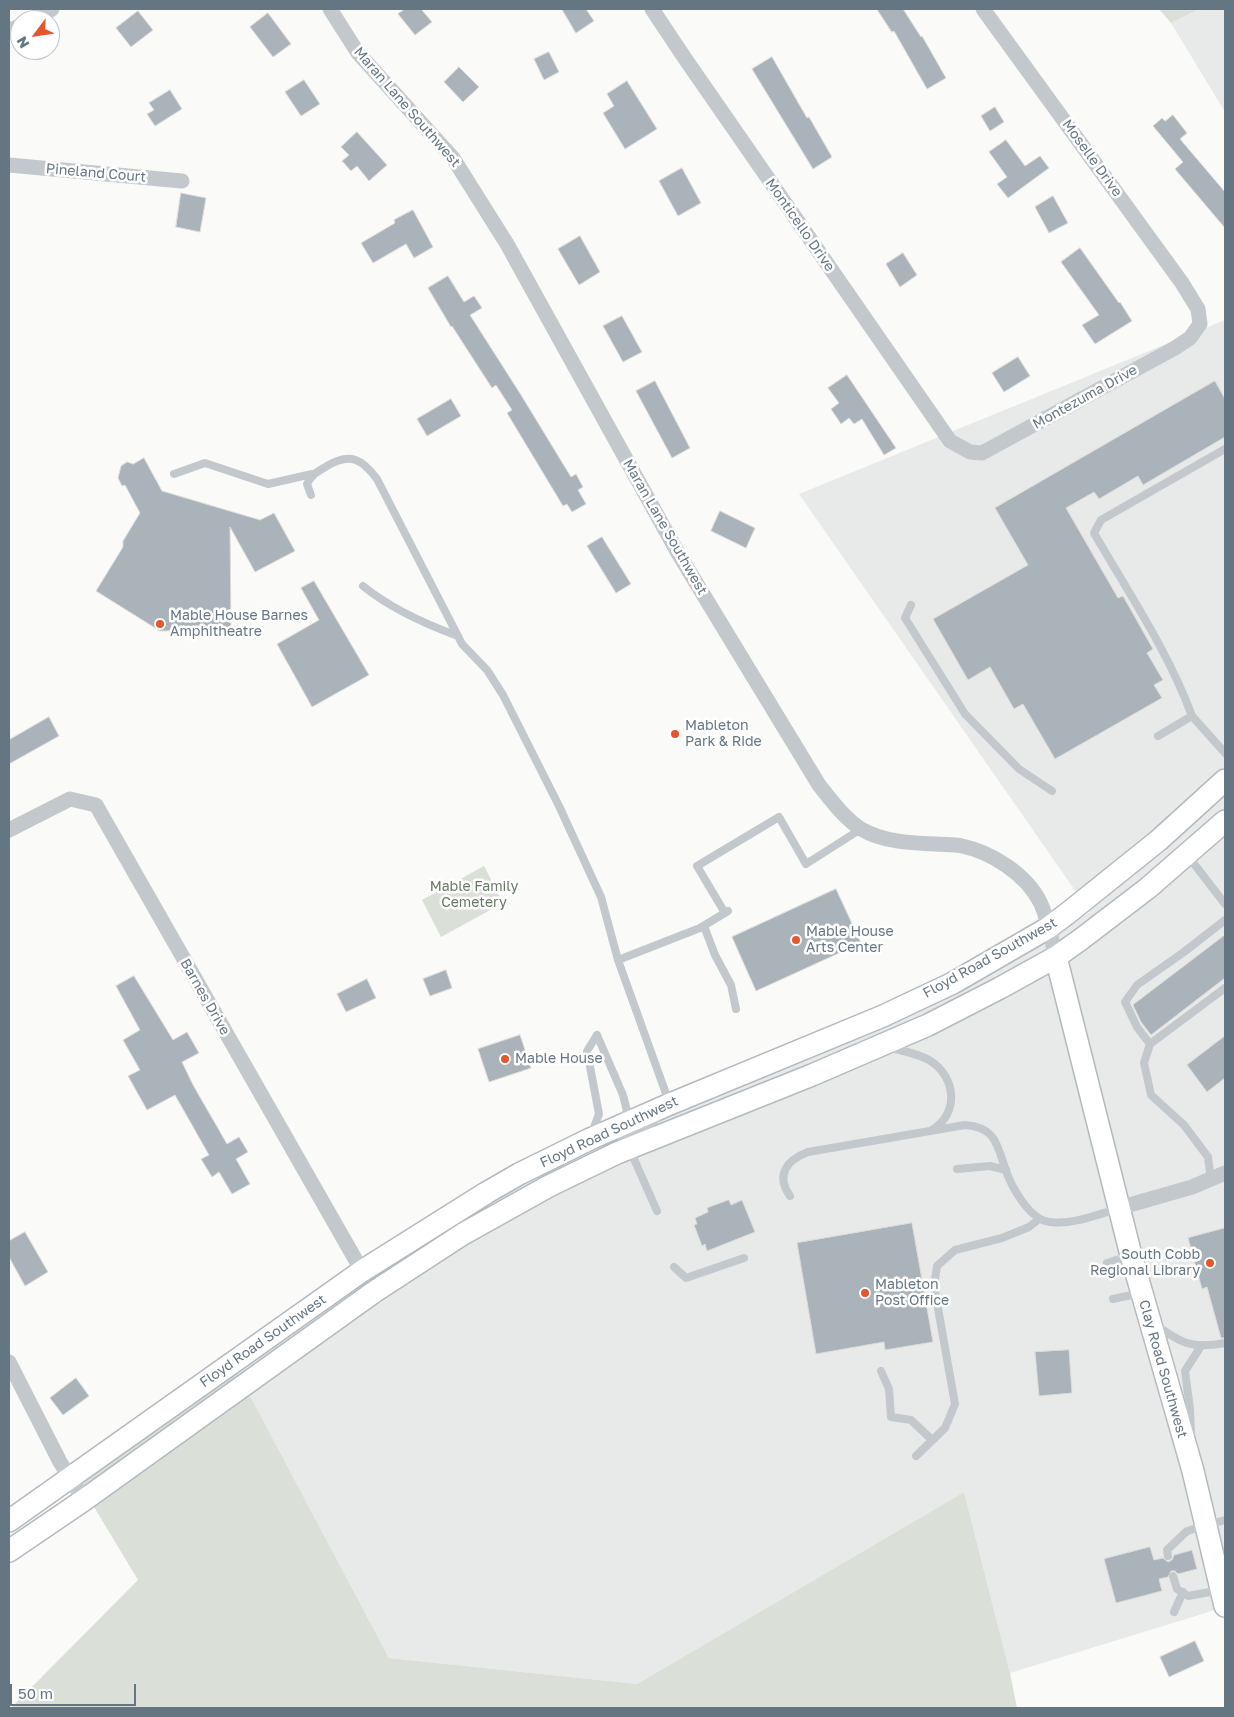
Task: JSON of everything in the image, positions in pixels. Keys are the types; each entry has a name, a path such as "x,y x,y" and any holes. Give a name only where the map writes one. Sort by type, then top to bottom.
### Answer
{"main road":[{"name":"Floyd Road Southwest","path":"9,1551 84,1500 374,1292 463,1234 548,1186 670,1104 883,1016 953,982 1048,928 1159,840 1225,780"},
{"name":"Floyd Road Southwest","path":"9,1521 362,1271 486,1193 590,1139 619,1140 881,1046 928,1025 1056,956 1080,940 1148,888 1225,821"},
{"name":"Clay Road Southwest","path":"1056,956 1141,1293 1193,1471 1215,1522 1223,1598"}],"street":[{"name":"Maran Lane Southwest","path":"330,9 358,53 453,158 507,244 678,553 819,785 841,812 861,829 888,839 915,843 961,845 990,855 1015,873 1040,902 1056,956"},
{"name":"Monticello Drive","path":"652,9 950,442"},
{"name":"Moselle Drive","path":"983,9 1177,275 1198,310"},
{"name":"Pineland Court","path":"9,165 182,181"},
{"name":"Montezuma Drive","path":"950,442 970,452 982,453 1190,338 1200,324 1198,310"},
{"name":"Barnes Drive","path":"9,830 70,799 96,805 362,1271"},
{"path":"1119,1208 1152,1200 1212,1180 1225,1173"},
{"path":"9,1362 70,1478 84,1500"}],"lane":[{"path":"1225,449 1101,520 1094,533 1159,646 1184,694 1192,716 1225,753"},
{"path":"174,474 204,463 268,484 312,474 334,461 348,458 360,461 368,467 377,479 462,644 487,670 504,695 559,806 601,897 618,960 670,1104"},
{"path":"311,495 307,484 312,474"},
{"path":"363,586 379,599 458,636"},
{"path":"911,605 905,618 965,714 1019,769 1052,791"},
{"path":"1158,736 1192,716"},
{"path":"618,960 704,926 727,912 697,866 779,817 806,864 861,829"},
{"path":"1187,854 1225,904"},
{"path":"1150,1044 1137,1028 1125,1002 1137,985 1225,920"},
{"path":"704,926 715,955 731,985 736,1009"},
{"path":"1212,1180 1208,1157 1184,1125 1151,1095 1144,1063 1150,1044 1225,988"},
{"path":"590,1139 599,1114 587,1050 597,1035 623,1095 627,1111 619,1140 657,1211"},
{"path":"881,1046 927,1059 939,1068 946,1079 950,1090 951,1107 942,1122 928,1132"},
{"path":"790,1196 783,1181 783,1173 792,1159 799,1155 965,1125 980,1128 993,1137 998,1145 1006,1170 1022,1200 1030,1212 1039,1219 1048,1222 1064,1223 1119,1208"},
{"path":"957,1169 990,1166 1006,1170"},
{"path":"523,1200 554,1174"},
{"path":"916,1456 945,1428 956,1404 934,1286 937,1266 955,1250 1002,1238 1029,1227 1039,1219"},
{"path":"1106,1263 1131,1256"},
{"path":"674,1267 686,1278 744,1258"},
{"path":"1113,1299 1141,1293"},
{"path":"1149,1319 1182,1342 1201,1346 1225,1343"},
{"path":"1193,1471 1190,1409 1184,1371 1201,1346"},
{"path":"881,1370 889,1389 891,1417 910,1420 932,1440"},
{"path":"1168,1556 1167,1550 1187,1531 1215,1522"},
{"path":"1173,1576 1177,1589 1188,1596 1223,1598"},
{"path":"1174,1612 1183,1592"}],"shaded area":[{"path":"1199,9 1225,9 1225,112 1171,23"},
{"path":"1225,320 1225,1607 1010,1673 964,1492 637,1684 389,1658 230,1358 574,1148 1043,941 1090,912 799,494"}],"green space":[{"path":"1159,9 1199,9 1171,23"},
{"name":"Mable Family Cemetery","path":"484,866 503,903 441,937 422,900"},
{"path":"230,1358 389,1658 637,1684 964,1492 1010,1673 1017,1708 11,1708 138,1580 70,1467"}],"building":[{"path":"405,9 421,9 432,22 415,35 398,14"},
{"path":"562,9 586,9 594,21 576,33"},
{"path":"877,9 903,9 922,36 946,78 927,89 894,31 892,32"},
{"path":"138,11 153,30 131,47 116,28"},
{"path":"268,13 291,44 273,57 250,27"},
{"path":"549,52 559,72 544,80 534,59"},
{"path":"772,57 832,157 813,169 752,69"},
{"path":"459,67 479,87 463,102 444,82"},
{"path":"304,80 320,104 301,116 285,92"},
{"path":"627,81 657,129 625,149 603,113 614,106 607,94"},
{"path":"170,90 182,109 155,126 147,114 154,110 149,103"},
{"path":"995,107 1004,122 990,131 981,116"},
{"path":"1173,115 1187,133 1180,139 1225,192 1225,228 1175,169 1183,162 1153,126 1162,118 1165,121"},
{"path":"357,132 387,165 369,181 357,166 351,171 342,161 349,155 341,147"},
{"path":"1006,140 1025,166 1040,156 1049,168 1008,198 997,184 1007,177 989,152"},
{"path":"682,168 701,203 678,216 659,181"},
{"path":"181,193 206,198 200,232 176,227"},
{"path":"1053,196 1068,223 1049,233 1035,207"},
{"path":"413,210 433,247 414,258 406,244 373,263 361,243 395,223 394,220"},
{"path":"580,236 600,272 579,285 558,249"},
{"path":"1080,248 1132,321 1095,344 1082,325 1099,315 1061,262"},
{"path":"903,253 917,275 900,287 886,264"},
{"path":"448,276 464,302 474,296 482,308 470,315 571,477 576,474 583,487 578,490 586,504 572,512 567,504 563,506 507,413 512,410 496,385 492,388 451,327 428,288"},
{"path":"622,316 642,352 623,362 603,326"},
{"path":"1018,357 1030,376 1004,392 992,373"},
{"path":"847,375 896,448 884,455 862,419 854,424 849,418 841,424 831,409 839,403 828,388"},
{"path":"655,381 690,448 672,458 636,391"},
{"path":"1215,381 1225,399 1225,437 1143,485 1138,476 1099,499 1094,492 1066,508 1118,598 1123,596 1153,649 1147,653 1163,680 1154,685 1162,698 1055,759 1023,704 1014,709 990,667 968,680 933,619 1028,565 995,508"},
{"path":"451,399 461,416 427,436 417,419"},
{"path":"144,458 162,491 260,520 274,513 295,551 255,572 230,527 231,630 160,631 96,591 123,547 123,541 140,513 125,485 122,486 118,478 121,466 127,462 133,464"},
{"path":"720,511 755,528 746,548 711,531"},
{"path":"602,537 631,584 616,593 587,546"},
{"path":"314,581 369,675 312,707 277,644 319,620 301,588"},
{"path":"49,717 59,736 9,764 9,740"},
{"name":"Mable House Arts Center","path":"836,889 861,943 756,991 732,937"},
{"path":"1225,935 1225,978 1151,1035 1141,1022 1133,1005"},
{"path":"446,970 452,988 430,996 423,979"},
{"path":"134,976 173,1040 187,1032 199,1053 182,1062 193,1085 227,1144 239,1137 248,1152 236,1159 250,1184 232,1194 219,1172 212,1177 201,1159 209,1155 175,1095 147,1110 128,1076 140,1070 123,1040 140,1030 116,986"},
{"path":"367,979 376,998 346,1012 337,994"},
{"name":"Mable House","path":"520,1035 531,1068 489,1082 478,1049"},
{"path":"1225,1036 1225,1078 1207,1092 1187,1065"},
{"path":"729,1200 731,1205 742,1200 755,1232 707,1251 705,1244 702,1246 694,1225 697,1224 695,1218 708,1212 707,1208"},
{"name":"Mableton Post Office","path":"912,1223 933,1342 885,1350 884,1342 816,1354 797,1243"},
{"name":"South Cobb Regional Library","path":"1225,1228 1225,1338 1221,1338 1207,1287 1202,1289 1188,1238"},
{"path":"25,1232 48,1272 25,1286 9,1257 9,1241"},
{"path":"1069,1350 1072,1393 1039,1396 1035,1352"},
{"path":"76,1378 89,1396 63,1415 50,1398"},
{"path":"1150,1547 1154,1560 1163,1558 1168,1562 1172,1560 1174,1555 1192,1550 1197,1569 1178,1574 1175,1571 1171,1571 1168,1577 1159,1579 1162,1591 1116,1603 1104,1559"},
{"path":"1195,1641 1204,1661 1169,1677 1160,1657"}],"place":[{"name":"Mable House Barnes Amphitheatre","path":"160,624"},
{"name":"Mableton Park & Ride","path":"675,734"},
{"name":"Mable House Arts Center","path":"796,940"},
{"name":"Mable House","path":"505,1059"},
{"name":"South Cobb Regional Library","path":"1210,1263"},
{"name":"Mableton Post Office","path":"865,1293"}]}
